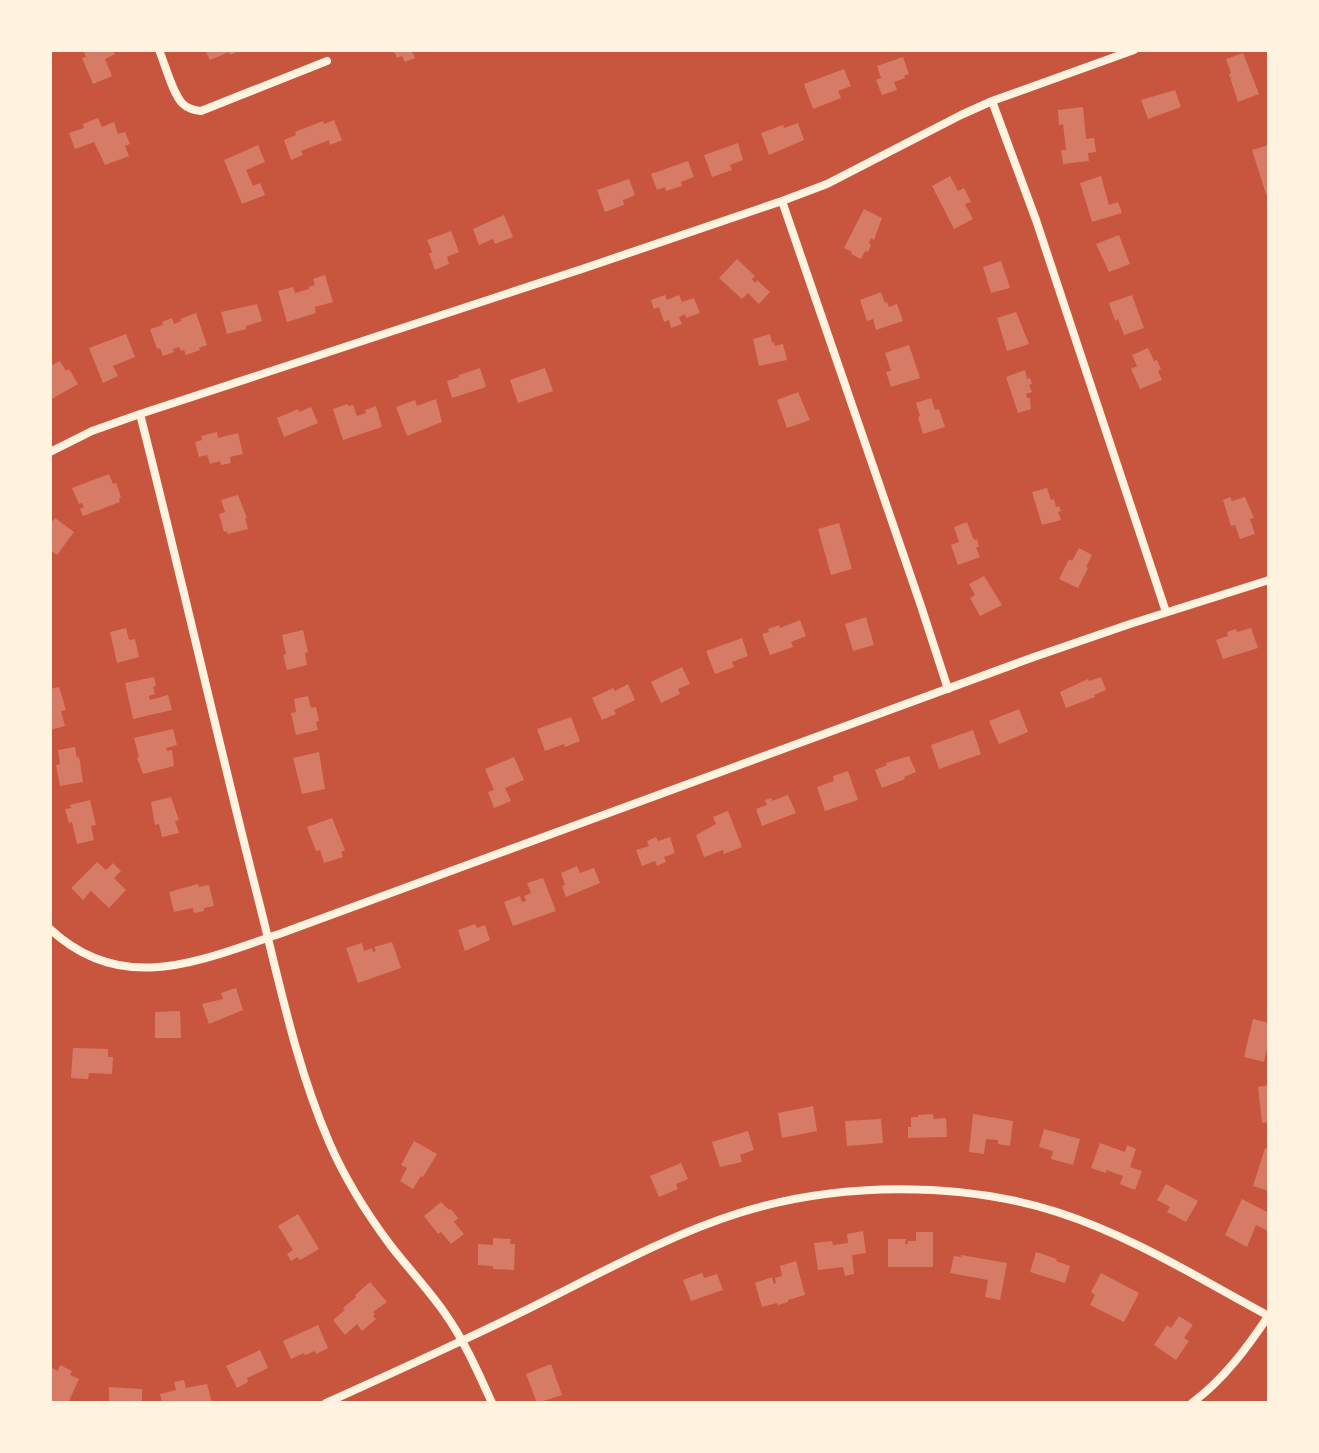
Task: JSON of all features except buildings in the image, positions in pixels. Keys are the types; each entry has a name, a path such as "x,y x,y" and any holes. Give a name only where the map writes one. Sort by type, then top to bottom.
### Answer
{"street":[{"path":"159,50 178,98 192,110 201,111 327,61"},
{"path":"50,452 92,431 140,414 782,201 827,184 992,101 1134,50"},
{"path":"992,101 1051,265 1166,612"},
{"path":"782,201 948,689"},
{"path":"140,414 296,1052 310,1095 330,1145 367,1213 445,1313 492,1403"},
{"path":"50,929 76,950 119,965 161,968 183,965 268,938 1048,652 1269,580"},
{"path":"326,1403 702,1226 780,1202 878,1190 973,1194 1057,1212 1146,1249 1269,1315 1227,1373 1192,1403"}]}
